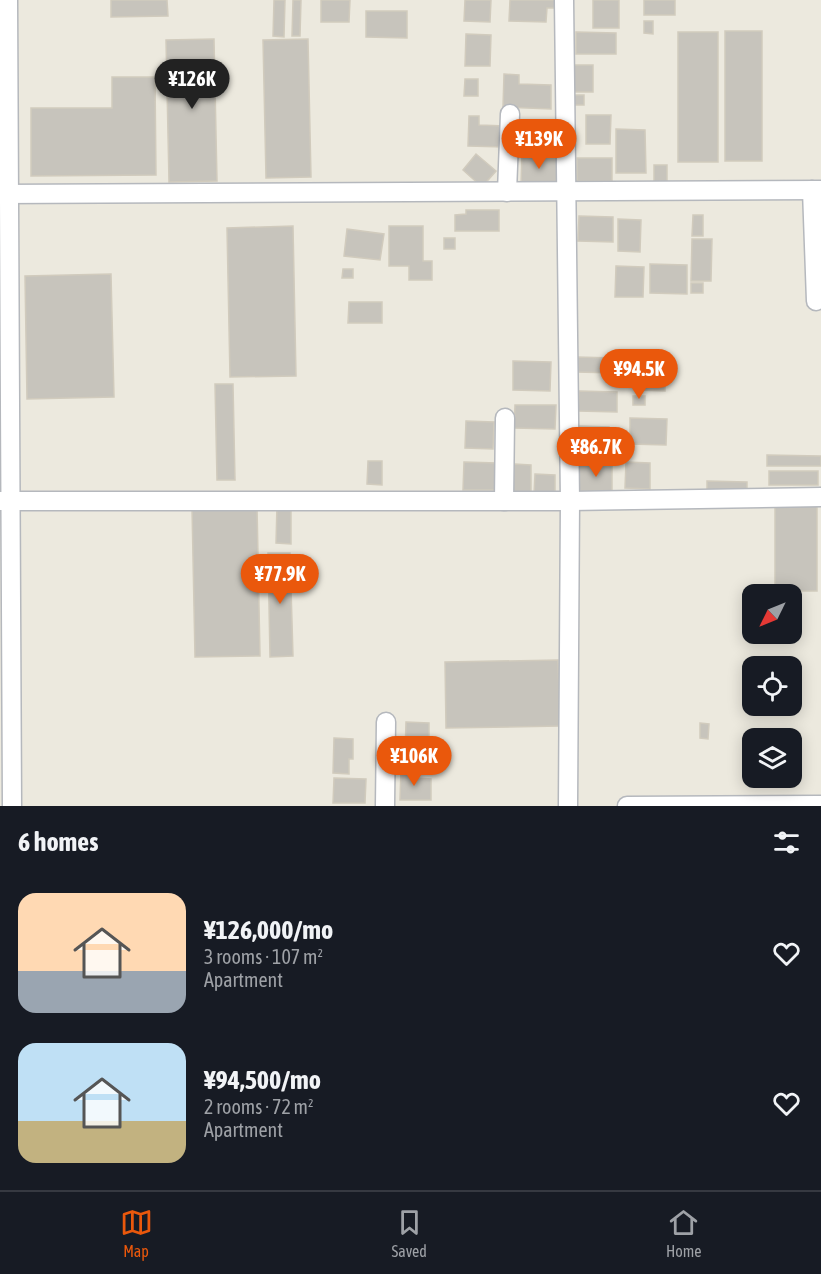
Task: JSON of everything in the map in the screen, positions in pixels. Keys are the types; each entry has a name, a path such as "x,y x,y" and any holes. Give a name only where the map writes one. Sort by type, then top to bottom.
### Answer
{"street":[{"path":"8,0 5,194 6,501 12,806"},
{"path":"564,0 570,501 568,806"},
{"path":"507,192 510,114"},
{"path":"5,194 817,190 816,301"},
{"path":"504,501 505,418"},
{"path":"6,501 570,501 821,497"},
{"path":"385,806 386,722"},
{"path":"627,806 821,805"}],"building":[{"path":"111,0 167,0 168,16 111,17"},
{"path":"274,0 285,0 284,37 273,36"},
{"path":"293,0 301,0 300,36 292,36"},
{"path":"321,0 350,0 349,22 321,22"},
{"path":"465,0 491,0 490,22 464,21"},
{"path":"510,0 556,0 556,8 547,8 546,22 509,21"},
{"path":"593,0 619,0 619,28 593,28"},
{"path":"644,0 675,0 675,15 644,15"},
{"path":"366,11 407,11 407,38 366,37"},
{"path":"644,21 653,21 653,34 644,33"},
{"path":"725,31 762,31 762,161 725,161"},
{"path":"576,32 616,33 616,54 576,54"},
{"path":"678,32 718,32 718,162 678,162"},
{"path":"466,34 491,35 490,66 465,66"},
{"path":"214,39 217,181 169,182 166,40"},
{"path":"308,39 311,177 266,178 263,40"},
{"path":"572,65 593,65 593,92 572,92"},
{"path":"504,74 519,75 519,84 551,85 551,109 503,107"},
{"path":"112,77 155,77 156,175 31,176 31,108 112,108"},
{"path":"465,79 478,79 478,96 464,96"},
{"path":"571,95 584,95 584,105 571,105"},
{"path":"586,115 611,115 610,144 586,144"},
{"path":"469,116 479,116 479,125 505,126 504,147 468,146"},
{"path":"516,122 546,124 545,147 516,146"},
{"path":"616,129 645,130 646,173 616,173"},
{"path":"522,151 537,151 537,158 558,159 557,187 521,185"},
{"path":"476,154 496,171 482,187 463,170"},
{"path":"577,158 612,158 612,181 577,181"},
{"path":"654,165 667,165 667,185 654,184"},
{"path":"466,210 499,210 499,231 455,231 455,215 466,214"},
{"path":"693,215 703,215 703,236 692,236"},
{"path":"579,216 613,217 613,242 578,241"},
{"path":"618,219 641,220 640,252 618,251"},
{"path":"293,226 296,376 230,377 227,228"},
{"path":"389,226 423,226 423,261 432,261 432,280 409,280 409,266 389,266"},
{"path":"347,229 384,234 380,260 344,256"},
{"path":"444,238 455,238 455,249 444,249"},
{"path":"692,239 712,239 711,281 691,281"},
{"path":"650,264 687,265 687,294 650,293"},
{"path":"616,266 644,267 643,297 615,297"},
{"path":"343,269 353,269 353,278 342,278"},
{"path":"111,274 114,397 27,399 25,276"},
{"path":"691,283 703,283 703,293 691,293"},
{"path":"349,302 382,302 382,323 348,323"},
{"path":"576,357 615,358 615,373 576,372"},
{"path":"629,358 665,358 665,391 637,390 637,377 629,377"},
{"path":"513,361 551,362 550,391 513,390"},
{"path":"215,384 233,384 235,480 217,480"},
{"path":"579,391 617,392 617,412 578,411"},
{"path":"633,396 645,396 645,405 633,405"},
{"path":"515,405 556,405 555,429 514,428"},
{"path":"630,418 667,419 666,445 630,444"},
{"path":"466,421 494,422 493,449 465,448"},
{"path":"579,426 609,427 608,436 621,436 621,450 579,449"},
{"path":"767,455 821,456 821,466 767,466"},
{"path":"368,461 382,461 382,485 367,484"},
{"path":"464,462 497,463 497,490 463,490"},
{"path":"626,462 650,463 650,489 625,488"},
{"path":"514,464 531,465 531,494 513,494"},
{"path":"579,465 612,466 612,492 579,491"},
{"path":"769,471 818,471 818,485 769,485"},
{"path":"535,474 555,475 555,495 534,494"},
{"path":"707,481 747,482 747,491 707,490"},
{"path":"277,505 291,505 291,544 276,543"},
{"path":"775,505 817,505 817,591 802,591 802,584 775,584"},
{"path":"257,506 260,656 195,657 192,508"},
{"path":"268,553 290,553 293,656 270,657"},
{"path":"558,660 560,726 446,728 445,662"},
{"path":"406,722 429,723 429,763 411,763 410,755 405,755"},
{"path":"700,723 709,724 708,739 700,738"},
{"path":"334,738 353,739 353,759 349,759 349,774 333,773"},
{"path":"393,748 402,749 402,763 393,763"},
{"path":"401,769 415,769 415,778 431,779 431,800 400,800"},
{"path":"334,778 366,779 365,803 333,803"}]}
